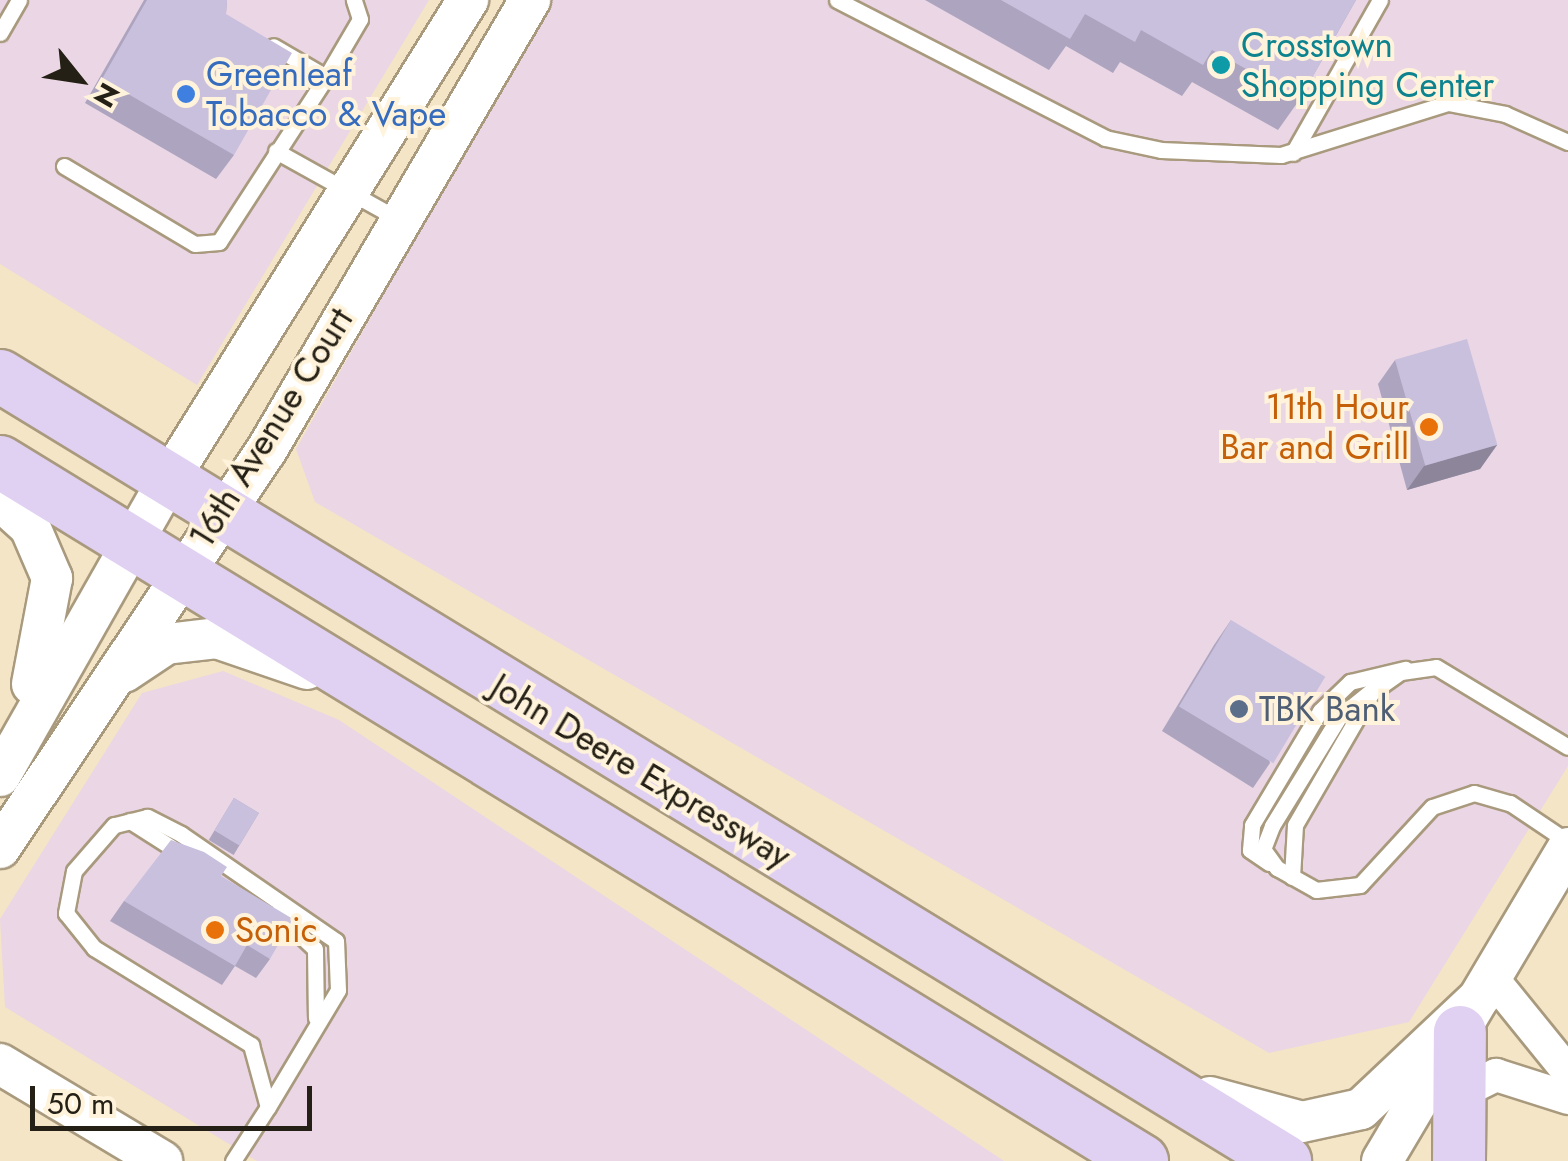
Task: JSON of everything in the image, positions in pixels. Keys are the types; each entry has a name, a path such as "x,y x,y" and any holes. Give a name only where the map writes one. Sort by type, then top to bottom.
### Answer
{"highway":[{"name":"John Deere Expressway","path":"0,376 221,515 1285,1161"},
{"name":"John Deere Expressway","path":"0,462 376,696 1142,1161"},
{"path":"1459,1161 1456,1095 1477,1002"}],"street":[{"name":"16th Avenue Court","path":"0,773 169,479 353,192 468,0"},
{"name":"16th Avenue Court","path":"0,848 221,515 530,0"},
{"path":"0,500 30,527 52,578 39,665 0,773"},
{"path":"104,692 166,644 217,638 376,696"},
{"path":"1382,1161 1568,845"},
{"path":"1098,1049 1227,1105 1302,1122 1361,1109 1395,1086 1477,1002"},
{"path":"1477,1002 1568,1072"},
{"path":"0,1064 162,1161"},
{"path":"1405,1123 1496,1076 1568,1098"}],"lane":[{"path":"0,33 20,0"},
{"path":"64,166 195,244 219,242 360,19 354,0"},
{"path":"837,0 1105,138 1161,150 1294,153 1424,104 1506,114 1568,142"},
{"path":"1294,153 1380,0"},
{"path":"252,34 326,76"},
{"path":"276,151 398,220"},
{"path":"1568,747 1436,666 1370,672 1320,711 1247,840 1292,877 1336,892 1360,884 1432,807 1474,793 1510,803 1568,845"},
{"path":"1277,868 1263,849 1272,826 1339,717 1382,682 1415,670"},
{"path":"1292,877 1295,825 1382,682"},
{"path":"233,1161 268,1107 338,990 338,952 326,927 181,834 147,817 114,825 74,870 66,913 94,948 251,1045 268,1107"},
{"path":"130,821 276,913 315,949 314,1031"}],"shaded area":[{"path":"0,0 429,0 197,385 0,264"},
{"path":"551,0 1568,0 1568,766 1409,1022 1269,1053 315,502 296,449"},
{"path":"223,671 339,720 1004,1161 257,1161 5,1007 0,919 142,693"}],"building":[{"path":"147,0 227,0 226,14 292,53 234,155 102,79"},
{"path":"1001,0 1356,0 1300,99 1212,50 1203,65 1141,30 1135,42 1085,14 1070,39"},
{"path":"1467,339 1497,445 1425,465 1395,360"},
{"name":"TBK Bank","path":"1231,620 1325,677 1273,763 1179,707"},
{"path":"234,798 259,813 239,846 214,831"},
{"path":"171,840 204,852 227,867 221,876 293,919 270,959 247,945 235,966 124,901"}],"place":[{"name":"Crosstown Shopping Center","path":"1221,65"},
{"name":"Greenleaf Tobacco & Vape","path":"186,94"},
{"name":"11th Hour Bar and Grill","path":"1429,427"},
{"name":"TBK Bank","path":"1239,709"},
{"name":"Sonic","path":"215,930"}]}
